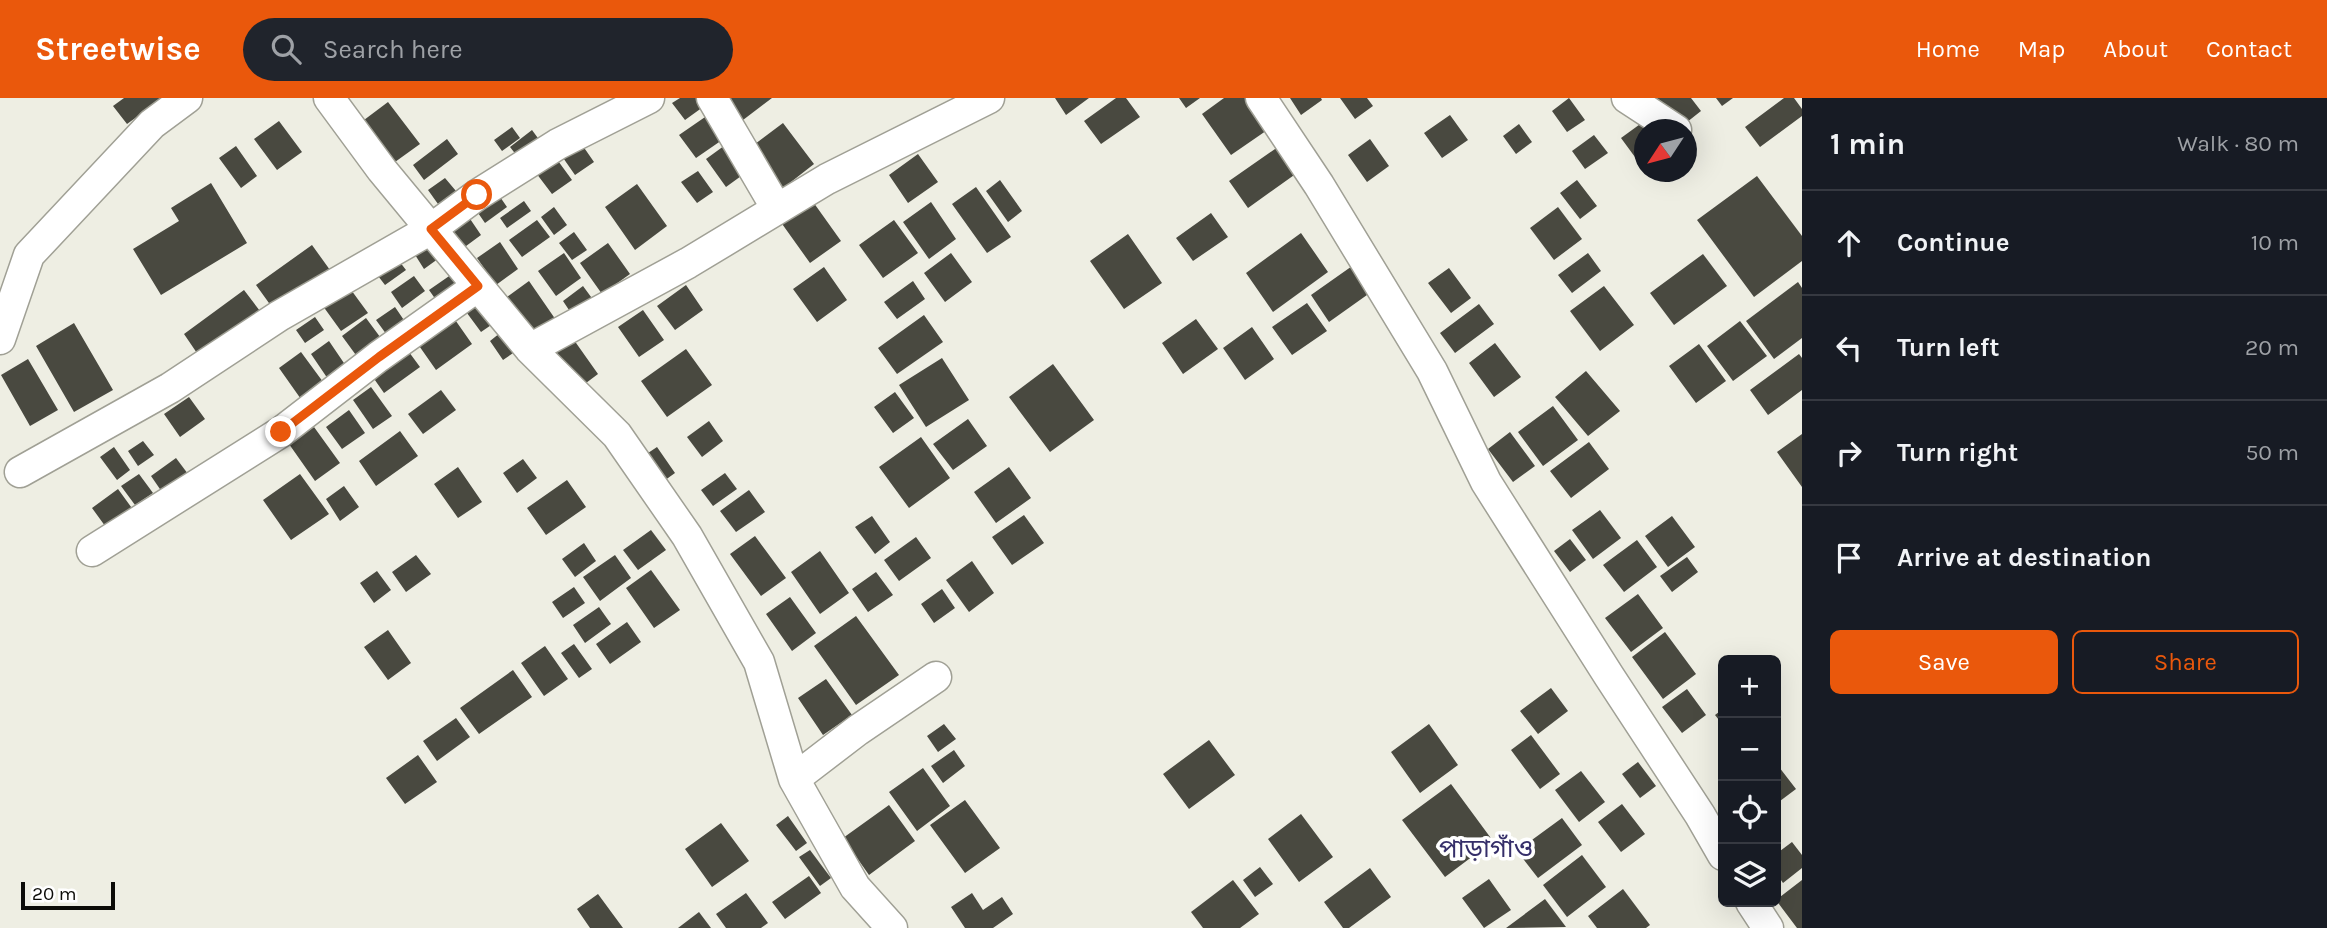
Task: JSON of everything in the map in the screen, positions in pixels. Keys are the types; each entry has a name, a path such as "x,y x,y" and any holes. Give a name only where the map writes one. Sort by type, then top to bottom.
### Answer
{"street":[{"path":"0,339 29,255 152,124 187,98"},
{"path":"329,98 382,170 530,349 617,435 687,536 759,663 794,779 855,887 892,928"},
{"path":"20,472 170,388 279,316 431,229 477,195 558,144 634,103 649,98"},
{"path":"712,98 777,209"},
{"path":"530,349 688,264 827,178 989,98"},
{"path":"1261,98 1319,185 1432,371 1486,481 1718,846"},
{"path":"1627,98 1659,119"},
{"path":"92,551 281,432 478,286"},
{"path":"794,779 858,730 936,677"},
{"path":"1754,907 1768,928"}],"building":[{"path":"124,98 163,98 127,124 113,106"},
{"path":"680,98 696,98 703,107 685,120 672,103"},
{"path":"726,98 772,98 743,120"},
{"path":"1055,98 1089,98 1066,115"},
{"path":"1116,98 1126,98 1140,117 1101,144 1084,121"},
{"path":"1179,98 1200,98 1186,108"},
{"path":"1224,98 1257,98 1276,124 1231,155 1202,114"},
{"path":"1290,98 1321,98 1322,100 1301,115"},
{"path":"1340,98 1367,98 1373,106 1355,119"},
{"path":"1569,98 1585,120 1567,132 1552,111"},
{"path":"1655,98 1691,98 1701,111 1691,119 1658,119 1641,109"},
{"path":"1716,98 1733,98 1722,106"},
{"path":"1784,98 1794,98 1802,109 1802,116 1760,147 1745,127"},
{"path":"388,102 420,144 395,162 364,120"},
{"path":"708,115 725,138 696,158 679,135"},
{"path":"1450,115 1468,140 1442,158 1424,133"},
{"path":"279,121 302,152 277,170 254,139"},
{"path":"783,123 814,164 782,189 751,147"},
{"path":"1519,124 1532,142 1516,154 1503,136"},
{"path":"512,127 520,138 502,151 494,140"},
{"path":"1634,129 1634,156 1621,138"},
{"path":"532,130 543,145 521,161 510,147"},
{"path":"1594,135 1608,153 1585,169 1572,151"},
{"path":"447,139 458,154 424,180 413,165"},
{"path":"578,139 594,162 575,175 559,152"},
{"path":"1370,139 1389,166 1367,182 1348,155"},
{"path":"1285,142 1304,168 1248,208 1229,181"},
{"path":"728,143 748,171 726,187 706,159"},
{"path":"236,146 257,176 241,188 219,158"},
{"path":"553,154 572,180 552,194 533,169"},
{"path":"918,154 938,182 908,203 889,175"},
{"path":"698,171 713,192 697,203 681,182"},
{"path":"1757,176 1802,236 1802,261 1754,297 1697,220"},
{"path":"445,178 456,191 438,204 428,190"},
{"path":"1000,180 1022,211 1008,222 986,191"},
{"path":"1577,180 1597,206 1580,219 1560,193"},
{"path":"211,183 247,243 161,295 133,249 179,221 171,208"},
{"path":"637,184 667,226 635,250 605,207"},
{"path":"976,187 1011,237 987,253 952,204"},
{"path":"498,194 507,207 485,223 476,210"},
{"path":"811,199 841,241 810,263 780,221"},
{"path":"524,201 531,211 507,228 500,218"},
{"path":"931,202 956,239 929,259 903,222"},
{"path":"554,207 567,225 554,235 541,217"},
{"path":"1558,207 1582,239 1554,260 1530,228"},
{"path":"464,210 481,235 462,249 445,225"},
{"path":"1211,213 1228,237 1193,261 1176,238"},
{"path":"537,220 550,237 522,257 509,240"},
{"path":"894,220 918,253 883,278 859,245"},
{"path":"574,232 587,250 572,260 559,243"},
{"path":"1301,233 1328,272 1273,312 1246,273"},
{"path":"1128,234 1162,283 1124,309 1090,261"},
{"path":"429,238 442,256 424,269 412,250"},
{"path":"500,242 518,269 496,285 477,258"},
{"path":"608,243 630,274 602,294 580,263"},
{"path":"312,245 330,270 274,310 256,285"},
{"path":"564,253 581,278 556,296 538,271"},
{"path":"951,253 972,282 945,302 924,273"},
{"path":"1588,253 1601,271 1572,293 1558,275"},
{"path":"1703,254 1727,286 1674,325 1650,293"},
{"path":"396,257 406,270 385,285 375,272"},
{"path":"1355,264 1374,290 1329,322 1311,295"},
{"path":"824,267 847,300 817,322 793,289"},
{"path":"1449,268 1471,298 1451,313 1428,283"},
{"path":"455,272 467,289 441,307 429,290"},
{"path":"414,276 425,291 402,308 391,292"},
{"path":"529,281 558,323 536,339 507,297"},
{"path":"913,281 925,299 897,319 884,302"},
{"path":"1798,282 1802,288 1802,338 1774,359 1746,321"},
{"path":"346,283 368,313 341,331 320,302"},
{"path":"686,285 703,310 675,330 657,306"},
{"path":"583,286 594,301 573,316 563,301"},
{"path":"1604,286 1634,325 1600,351 1570,311"},
{"path":"244,290 263,315 201,359 184,334"},
{"path":"480,298 497,321 481,332 464,309"},
{"path":"1307,303 1327,331 1292,355 1272,327"},
{"path":"1479,304 1494,324 1455,353 1440,333"},
{"path":"395,307 410,329 392,342 376,320"},
{"path":"643,310 664,340 639,357 618,327"},
{"path":"451,314 472,344 436,370 415,340"},
{"path":"924,315 943,342 897,374 878,348"},
{"path":"315,317 324,330 305,343 296,330"},
{"path":"366,318 386,345 361,362 342,336"},
{"path":"1196,319 1218,349 1183,374 1162,343"},
{"path":"1740,321 1767,356 1733,381 1707,346"},
{"path":"74,323 113,390 74,412 36,346"},
{"path":"1252,327 1274,359 1245,380 1223,348"},
{"path":"505,329 519,349 503,360 490,341"},
{"path":"569,333 598,374 574,392 545,351"},
{"path":"329,341 348,369 330,382 311,354"},
{"path":"1495,343 1521,377 1494,397 1469,363"},
{"path":"1699,344 1726,381 1696,403 1669,366"},
{"path":"406,348 420,367 384,393 370,373"},
{"path":"686,349 712,385 667,417 641,381"},
{"path":"301,352 326,386 303,402 279,368"},
{"path":"1799,354 1802,358 1802,390 1768,415 1750,390"},
{"path":"942,358 969,400 926,427 899,385"},
{"path":"28,359 58,410 30,426 1,375"},
{"path":"1053,364 1094,420 1050,452 1009,397"},
{"path":"1586,371 1620,411 1588,436 1555,397"},
{"path":"371,387 392,416 373,429 353,400"},
{"path":"441,390 456,410 423,434 408,414"},
{"path":"895,392 914,418 893,433 874,407"},
{"path":"189,397 205,419 180,437 164,414"},
{"path":"1553,406 1578,440 1543,466 1518,432"},
{"path":"349,410 365,433 342,449 326,427"},
{"path":"968,419 987,446 953,470 933,444"},
{"path":"709,421 723,441 702,457 687,437"},
{"path":"314,427 340,463 315,481 289,444"},
{"path":"400,431 418,456 376,486 359,461"},
{"path":"1510,432 1535,466 1513,482 1488,449"},
{"path":"1802,434 1802,487 1777,452"},
{"path":"921,437 950,478 909,508 879,467"},
{"path":"143,441 154,455 138,466 128,451"},
{"path":"1589,442 1609,469 1571,498 1550,471"},
{"path":"114,447 130,470 117,480 100,457"},
{"path":"657,447 675,473 661,483 642,457"},
{"path":"176,458 188,474 162,492 151,476"},
{"path":"523,459 537,478 517,493 503,473"},
{"path":"458,467 482,502 458,518 434,484"},
{"path":"1009,467 1031,498 996,523 974,492"},
{"path":"725,473 737,489 713,506 701,490"},
{"path":"139,474 153,493 135,505 121,486"},
{"path":"300,474 329,514 291,540 263,500"},
{"path":"567,480 586,507 546,535 527,508"},
{"path":"344,486 359,507 340,521 326,499"},
{"path":"118,489 134,511 108,530 92,508"},
{"path":"749,490 765,512 736,532 720,511"},
{"path":"1600,510 1621,538 1593,559 1572,530"},
{"path":"1024,515 1044,543 1012,565 992,537"},
{"path":"872,516 890,542 875,554 855,527"},
{"path":"1672,516 1695,547 1668,567 1645,536"},
{"path":"651,530 666,550 638,570 623,550"},
{"path":"755,536 786,578 761,596 730,554"},
{"path":"916,537 931,558 899,581 884,560"},
{"path":"1570,539 1586,560 1570,572 1554,551"},
{"path":"1637,540 1657,567 1624,592 1603,565"},
{"path":"584,543 596,561 575,577 562,559"},
{"path":"820,551 849,593 820,614 791,572"},
{"path":"416,555 431,574 406,592 392,572"},
{"path":"615,555 631,578 600,601 583,577"},
{"path":"1687,557 1698,572 1672,592 1660,576"},
{"path":"972,561 994,593 969,612 946,580"},
{"path":"651,570 680,610 654,628 626,588"},
{"path":"377,571 391,590 374,603 360,583"},
{"path":"876,572 893,595 868,612 852,589"},
{"path":"574,587 585,603 563,618 552,602"},
{"path":"942,589 955,608 934,623 921,604"},
{"path":"1638,594 1663,628 1631,652 1605,618"},
{"path":"790,597 816,633 792,651 766,614"},
{"path":"599,607 611,624 585,643 573,625"},
{"path":"856,616 899,675 856,705 814,646"},
{"path":"627,622 641,642 610,664 596,644"},
{"path":"388,630 411,663 388,680 364,647"},
{"path":"1665,632 1696,674 1663,699 1632,657"},
{"path":"574,644 592,669 579,678 561,653"},
{"path":"545,646 568,679 544,696 521,663"},
{"path":"513,670 532,697 479,734 460,708"},
{"path":"826,679 852,715 823,735 798,698"},
{"path":"1551,688 1568,711 1538,734 1520,711"},
{"path":"1687,689 1706,715 1682,733 1662,707"},
{"path":"456,718 470,737 437,761 423,741"},
{"path":"944,724 956,739 938,752 927,736"},
{"path":"1429,724 1458,765 1420,793 1391,752"},
{"path":"1531,735 1560,774 1540,789 1511,750"},
{"path":"1209,740 1235,775 1189,809 1163,774"},
{"path":"954,750 965,766 943,783 931,766"},
{"path":"418,755 437,782 405,804 386,778"},
{"path":"1638,762 1656,786 1640,798 1622,774"},
{"path":"923,768 950,806 917,831 889,792"},
{"path":"1781,770 1796,789 1781,800"},
{"path":"1581,771 1605,802 1579,822 1555,790"},
{"path":"1451,784 1493,841 1445,877 1402,820"},
{"path":"965,800 1000,848 965,873 930,825"},
{"path":"1622,804 1645,834 1621,852 1598,822"},
{"path":"889,805 915,841 869,875 843,838"},
{"path":"1301,814 1333,857 1299,882 1268,839"},
{"path":"788,816 807,843 796,851 776,825"},
{"path":"1562,818 1582,845 1538,878 1517,851"},
{"path":"721,823 749,861 712,887 685,849"},
{"path":"1792,842 1802,855 1802,868 1783,883 1781,880 1781,850"},
{"path":"810,850 831,878 820,886 799,857"},
{"path":"1582,855 1606,887 1567,917 1543,885"},
{"path":"1260,867 1273,884 1255,897 1243,880"},
{"path":"1370,868 1391,897 1349,928 1343,928 1324,902"},
{"path":"809,876 821,893 785,919 772,902"},
{"path":"1489,879 1511,910 1484,928 1462,898"},
{"path":"1233,880 1259,914 1240,928 1203,928 1191,912"},
{"path":"1802,880 1802,928 1797,928 1781,907 1781,896"},
{"path":"1623,889 1650,925 1646,928 1597,928 1588,916"},
{"path":"746,893 768,923 761,928 726,928 716,914"},
{"path":"972,893 983,910 1002,897 1013,914 993,928 965,928 951,907"},
{"path":"598,894 623,928 590,928 577,909"},
{"path":"1545,899 1566,927 1506,928"},
{"path":"699,912 711,928 678,928"}],"district":[{"name":"পাড়াগাঁও","path":"1486,848"}],"route":[{"path":"281,432 478,286 431,229 477,195"}]}
